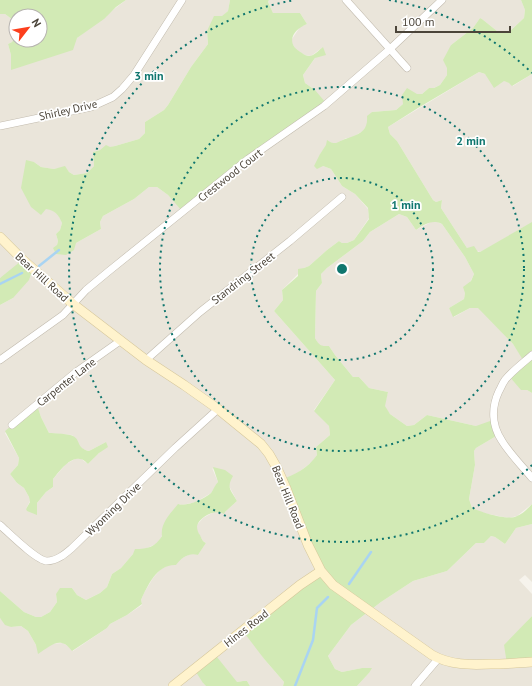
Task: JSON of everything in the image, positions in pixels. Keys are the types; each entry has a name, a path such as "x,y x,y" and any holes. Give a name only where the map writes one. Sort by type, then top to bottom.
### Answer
{"street":[{"name":"Shirley Drive","path":"0,126 91,107 113,97 134,75 182,0"},
{"path":"346,0 407,68"},
{"name":"Crestwood Court","path":"0,360 63,315 86,290 248,159 324,106 390,49 442,0"},
{"name":"Standring Street","path":"146,360 200,312 290,241 342,197"},
{"name":"Bear Hill Road","path":"0,237 23,260 73,304 146,360 218,409 261,444 269,454 280,474 308,545 321,571 333,586 438,659 462,664 481,665 532,662"},
{"name":"Carpenter Lane","path":"12,426 76,372 120,341"},
{"path":"532,355 503,382 494,403 493,416 496,429 502,440 532,478"},
{"name":"Wyoming Drive","path":"0,525 38,558 46,561 58,559 66,554 218,409"},
{"name":"Hines Road","path":"173,686 290,593 321,571"},
{"path":"415,686 438,659"}],"shaded area":[{"path":"126,0 230,0 228,11 207,31 208,44 191,67 164,110 145,122 145,133 139,139 93,152 94,166 87,173 74,175 65,167 54,169 41,167 34,162 41,214 46,208 52,210 58,214 62,223 60,230 56,234 58,241 57,245 76,243 101,229 100,222 103,216 134,199 149,187 157,187 168,195 182,210 315,90 305,83 303,75 323,47 311,56 305,55 296,50 292,43 292,39 300,27 307,24 300,13 273,13 268,2 269,0 521,0 525,10 524,18 509,32 497,31 480,18 473,28 451,45 447,75 440,85 434,88 429,88 422,94 417,94 396,110 372,112 368,124 363,131 338,143 327,141 327,145 320,154 323,166 331,169 342,186 355,194 368,209 369,218 354,240 347,243 342,243 339,241 309,266 304,268 282,290 283,300 274,311 335,380 314,410 329,426 330,435 316,447 317,455 313,461 295,475 317,571 260,652 284,682 283,686 250,686 247,681 243,681 203,683 206,686 0,686 0,618 11,627 21,626 28,631 36,645 63,643 73,651 107,628 110,624 142,605 141,600 144,593 153,578 161,569 190,554 198,555 206,543 197,531 197,525 203,518 214,512 225,512 237,501 229,486 229,483 212,468 218,482 211,493 196,502 182,505 179,504 158,543 133,554 121,568 112,574 107,587 100,593 86,600 77,595 72,588 56,594 57,602 50,612 41,617 36,617 24,612 0,591 0,305 13,298 2,277 0,278 0,14 5,14 8,16 8,48 11,55 11,69 77,38","holes":["38,409 49,433 72,435 80,447 89,451 106,442 99,453 88,464 80,458 66,464 53,479 53,487 46,492 37,503 37,514 26,509 30,501 29,497 24,488 17,483 10,474 18,465 19,458 5,433"]},
{"path":"479,72 510,83 513,86 532,74 532,223 480,252 467,248 441,208 442,200 436,202 433,200 397,141 390,134 388,127"},
{"path":"399,214 407,217 416,230 431,222 442,224 465,257 474,274 465,293 464,299 449,308 454,317 470,308 478,307 513,344 524,360 527,390 532,393 532,504 517,516 509,518 483,513 472,508 469,499 475,465 474,451 476,448 498,435 476,426 427,415 414,425 407,426 390,414 384,406 388,392 369,388 359,377 353,377 329,346 319,345 315,338 316,291 322,283 321,274 363,241 370,232"},
{"path":"532,524 532,582 525,575 519,580 532,594 532,616 504,646 532,663 532,686 357,686 369,673 362,668 342,672 335,669 328,656 351,625 381,602 413,581 447,571 476,543 484,543 491,536 505,544 516,528"}],"green space":[{"path":"0,0 126,0 116,7 104,19 77,38 73,50 11,70 11,55 9,48 48,48 48,8 8,8 8,16 5,14 0,14"},
{"path":"230,0 269,0 268,2 273,13 300,13 307,24 294,33 292,41 297,49 308,56 314,54 323,47 326,55 315,58 303,75 305,83 315,90 326,103 182,211 168,195 157,187 149,187 134,199 103,216 100,222 101,229 76,243 74,250 66,255 56,254 53,248 57,245 58,241 56,234 60,230 62,223 58,215 54,212 46,209 41,215 31,207 21,188 26,160 34,162 41,167 54,169 65,166 69,172 74,175 87,173 94,166 93,152 100,150 106,145 110,147 139,139 145,133 145,122 164,110 191,67 208,44 207,31 214,16 222,16 228,11"},
{"path":"521,0 532,0 532,74 512,86 504,81 494,88 485,74 479,72 388,127 390,134 397,141 433,200 436,202 442,200 441,208 467,248 474,246 478,252 480,252 532,222 532,393 527,390 521,390 509,376 523,360 513,344 478,308 470,308 453,317 449,308 464,299 465,293 463,287 471,281 474,274 465,257 442,224 435,222 428,223 416,230 407,217 399,214 370,232 363,241 327,268 321,274 322,283 316,291 315,338 320,345 329,346 353,377 359,377 369,388 388,392 385,406 390,414 407,426 414,425 427,415 476,426 493,420 498,435 476,448 474,451 475,465 469,499 472,508 494,515 513,517 521,514 532,504 532,524 516,528 505,544 491,536 484,543 476,543 447,571 413,581 381,602 351,625 328,656 335,669 342,672 362,668 372,668 357,686 283,686 284,682 242,630 317,571 280,480 291,476 310,464 317,455 316,447 330,435 329,426 314,411 335,380 274,311 283,300 282,290 298,276 298,269 309,266 339,241 342,243 347,243 354,240 369,219 368,208 355,194 342,186 331,169 323,166 317,169 314,166 326,145 327,140 332,143 336,143 359,134 366,127 367,116 372,112 396,110 403,104 402,95 407,88 417,94 422,94 429,88 434,88 440,85 447,75 447,68 443,60 451,45 473,28 480,18 497,31 509,32 524,18 525,10"},
{"path":"21,261 32,271 29,280 13,298 0,305 0,278"},
{"path":"38,408 49,433 73,436 82,448 89,451 106,442 108,447 99,453 88,464 82,460 76,459 68,462 53,479 53,487 46,492 37,503 37,515 27,511 26,509 30,502 29,497 24,488 17,483 10,474 18,465 19,458 5,431 32,409"},
{"path":"213,467 225,470 233,476 230,486 231,491 237,501 224,514 217,512 209,514 201,519 197,526 197,530 202,540 206,543 198,555 188,555 180,560 176,565 169,566 158,572 150,582 141,600 142,604 127,615 110,624 107,628 72,651 68,646 59,643 51,645 38,654 36,645 28,631 21,626 11,627 5,625 0,618 0,591 24,612 36,617 41,617 50,612 57,602 56,594 60,588 72,588 77,595 86,600 100,593 107,587 112,574 121,568 133,554 135,549 144,549 157,543 162,536 164,523 178,504 182,505 195,502 211,493 218,482"},
{"path":"532,616 532,663 507,664 504,645"},
{"path":"213,652 237,682 247,681 250,686 206,686 194,669"}],"waterway":[{"path":"39,266 59,250"},
{"path":"0,284 22,273"},
{"path":"349,584 371,552"},
{"path":"295,686 313,640 317,608 328,597"}]}
